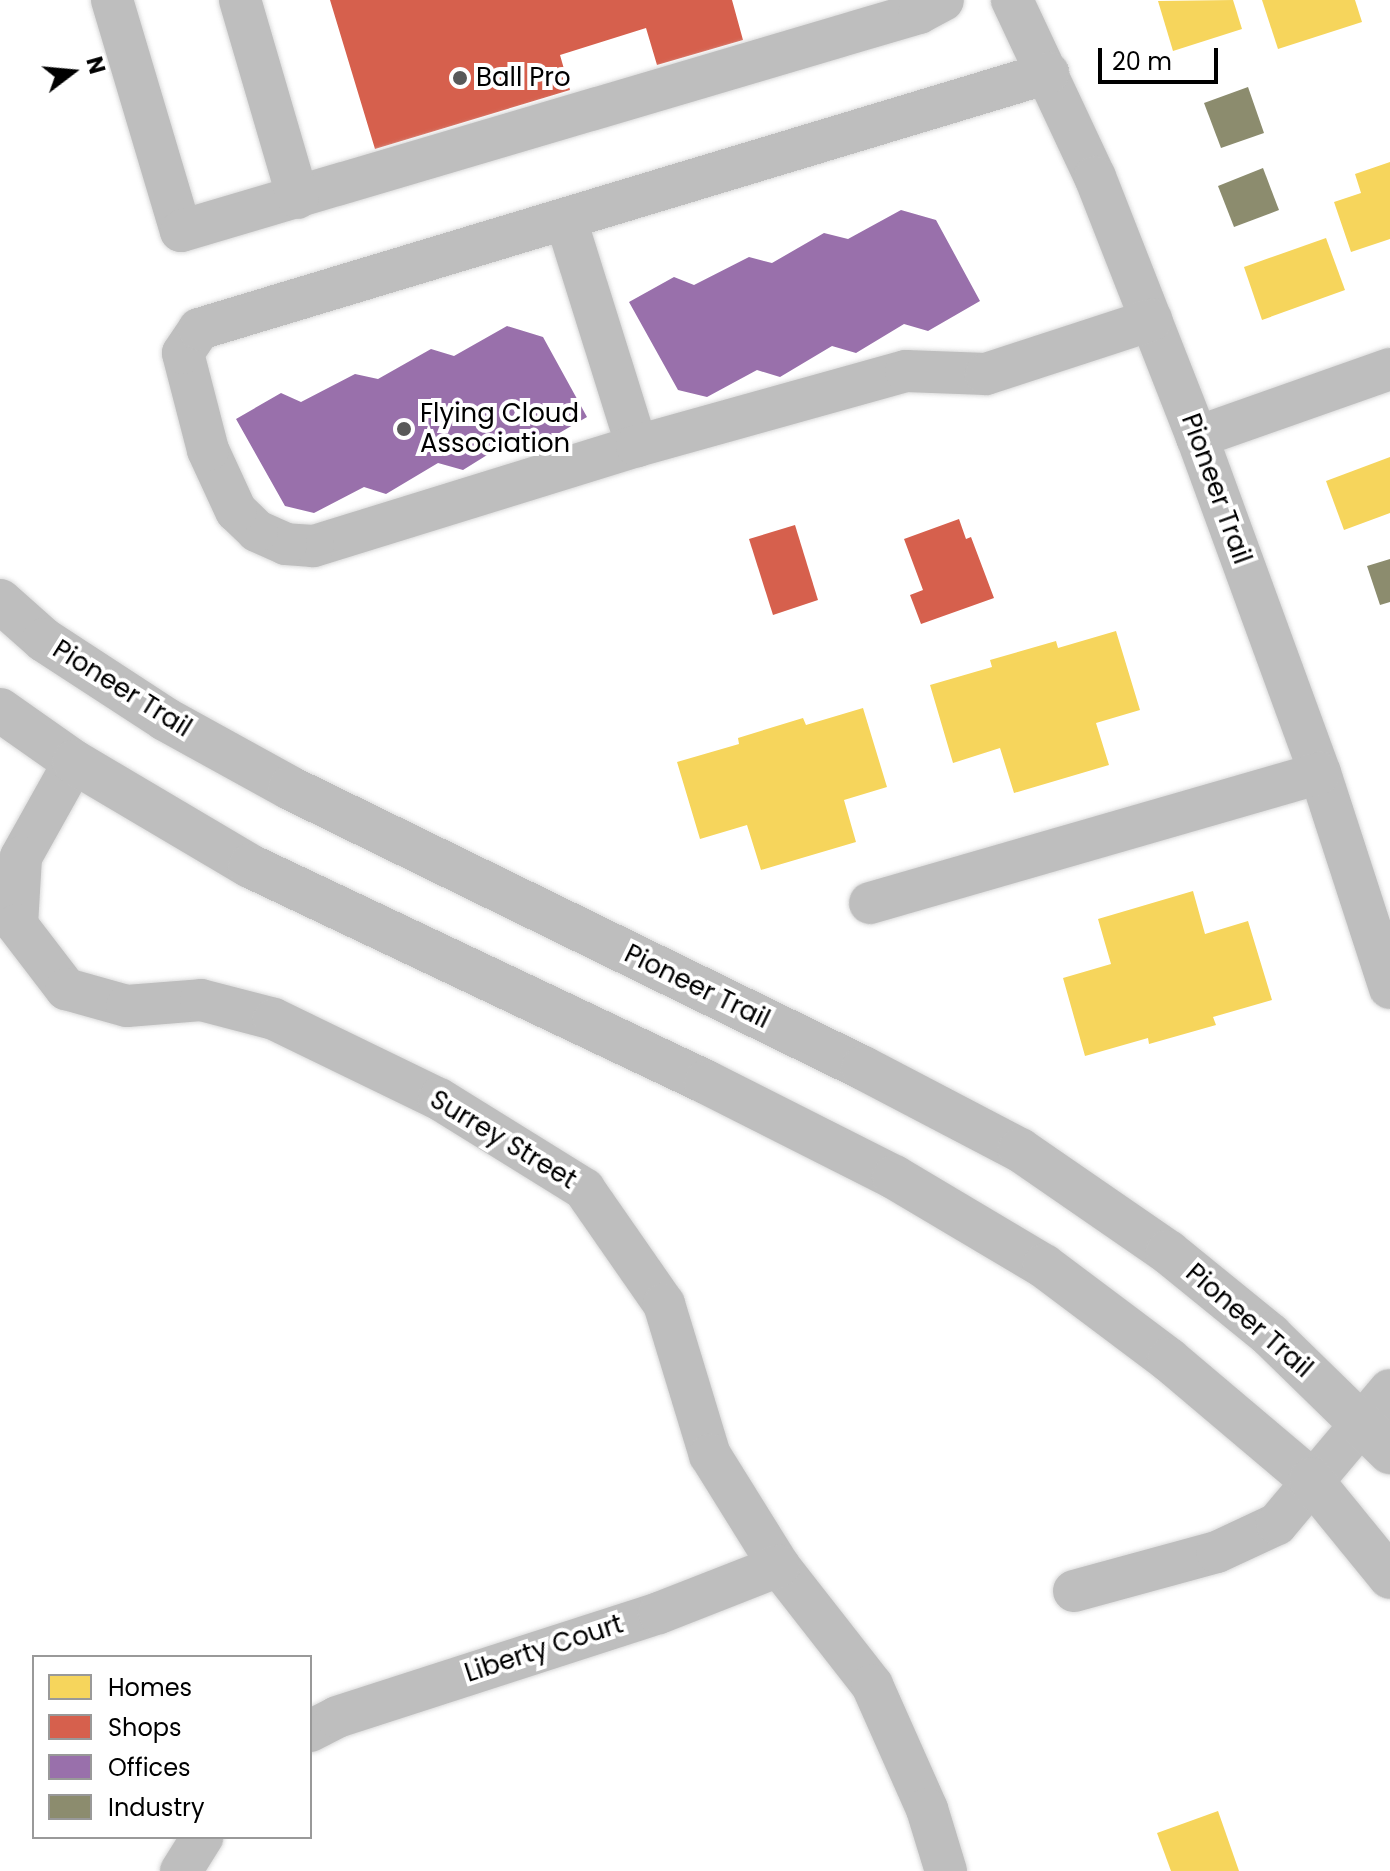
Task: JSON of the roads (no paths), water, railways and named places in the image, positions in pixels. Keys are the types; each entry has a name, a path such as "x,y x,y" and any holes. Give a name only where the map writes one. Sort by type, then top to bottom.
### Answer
{"main road":[{"name":"Pioneer Trail","path":"0,601 44,640 165,719 290,788 863,1068 1020,1150 1168,1252 1381,1421"},
{"path":"0,710 74,762 250,866 706,1082 894,1177 1044,1266 1169,1360 1311,1480 1390,1577"}],"street":[{"path":"112,0 181,231 919,13 943,0"},
{"path":"240,0 298,198"},
{"name":"Pioneer Trail","path":"1012,0 1095,177 1197,437 1320,773 1388,974"},
{"path":"1048,73 199,329 183,353 208,450 236,511 257,531 286,544 313,546 637,446 906,371 986,374 1151,320"},
{"path":"566,220 637,446"},
{"path":"1197,437 1390,369"},
{"name":"Surrey Street","path":"74,762 21,857 17,925 66,989 127,1006 201,1000 274,1019 439,1099 584,1189 664,1304 710,1455 779,1566 872,1685 927,1809 946,1871"},
{"path":"870,903 1320,773"},
{"name":"Pioneer Trail","path":"1074,1591 1217,1552 1277,1524 1311,1480 1381,1421"},
{"name":"Liberty Court","path":"312,1730 337,1717 659,1613 779,1566"},
{"path":"181,1871 201,1839"}],"place":[{"name":"Ball Pro","path":"460,78"},
{"name":"Flying Cloud Association","path":"404,429"}]}
